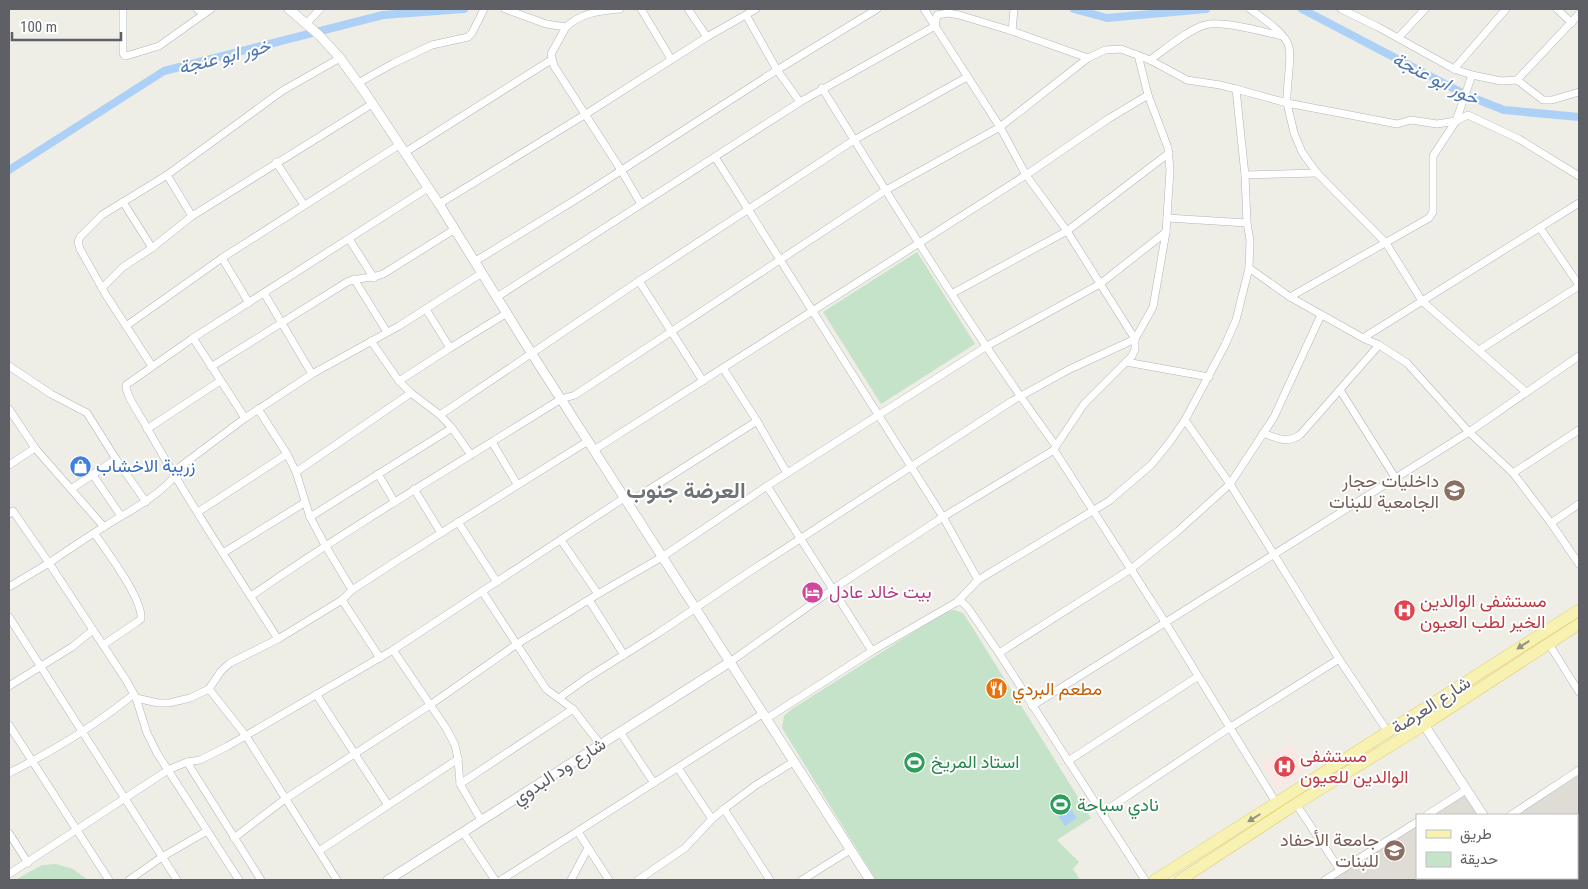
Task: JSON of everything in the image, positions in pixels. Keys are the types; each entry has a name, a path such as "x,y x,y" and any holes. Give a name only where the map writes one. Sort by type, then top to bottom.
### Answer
{"main road":[{"name":"شارع العرضة","path":"1155,880 1579,610"},
{"name":"شارع العرضة","path":"1180,880 1579,624"}],"street":[{"path":"123,9 123,53 126,56 158,46 211,9"},
{"path":"197,9 204,14"},
{"path":"289,9 308,24 337,55 358,83 439,204 532,354 870,880"},
{"path":"308,24 320,9"},
{"path":"358,83 432,44 468,37 484,9"},
{"path":"505,9 546,24 566,27"},
{"path":"620,9 584,14 574,19 566,27 551,54 554,66 641,204"},
{"path":"641,9 671,59"},
{"path":"688,9 707,37"},
{"path":"439,204 586,114 671,59 756,9"},
{"path":"474,262 583,196 777,70 877,9"},
{"path":"924,9 1000,127 1026,175 1067,231 1135,339"},
{"path":"1012,31 1014,9"},
{"path":"1250,9 1275,28 1289,48 1287,103 1298,144 1316,174 1386,243 1422,301 1526,392"},
{"path":"1341,9 1454,69 1501,81 1517,80 1543,100 1552,100 1579,92"},
{"path":"1398,38 1425,9"},
{"path":"1454,69 1506,9"},
{"path":"1557,9 1572,23"},
{"path":"935,26 937,15 948,13 1012,31 1088,58"},
{"path":"1517,80 1579,14"},
{"path":"746,16 777,70 800,102"},
{"path":"1150,60 1206,24 1230,26 1282,36"},
{"path":"497,297 822,88 935,26"},
{"path":"251,596 324,545 394,501 561,399 575,395 886,190 1000,127 1088,58 1105,50 1116,48 1138,55 1187,80 1220,85 1287,103 1397,124 1411,120 1437,124 1456,122 1468,116 1519,139 1579,176"},
{"path":"152,366 102,288 80,249 78,242 80,237 102,215 167,175 282,91 337,55"},
{"path":"730,662 833,589 943,517 1055,448 1084,404 1126,362 1135,349 1135,339 1153,307 1166,232 1170,170 1169,153 1148,95 1138,55"},
{"path":"126,326 222,258 304,205 552,60"},
{"path":"1290,297 1429,218 1432,212 1433,156 1456,122 1472,75"},
{"path":"440,415 639,281 854,140 967,77"},
{"path":"822,88 920,243 1055,448 1277,804"},
{"path":"501,880 678,768 956,602 978,580 1094,511 1130,484 1151,465 1185,420 1209,377 1236,320 1249,268 1250,240 1236,89"},
{"path":"594,450 920,243 1026,175 1108,119 1148,95"},
{"path":"102,288 123,267 152,248 192,216 372,104"},
{"path":"953,293 1067,231 1169,153"},
{"path":"715,157 912,466 978,580"},
{"path":"276,162 304,205"},
{"path":"1245,175 1316,174"},
{"path":"167,175 192,216"},
{"path":"278,639 174,474 126,389 128,383 193,338 428,188"},
{"path":"123,202 152,248"},
{"path":"1363,338 1579,203"},
{"path":"1167,218 1247,223"},
{"path":"1479,350 1579,286 1540,228"},
{"path":"212,367 347,282 354,279 374,278 383,274 455,229"},
{"path":"234,838 285,799 430,705 517,644 662,557 787,473 987,346 1100,284 1166,232"},
{"path":"349,239 374,278"},
{"path":"222,258 249,303"},
{"path":"1249,268 1290,297 1407,362 1469,432 1513,473 1579,564"},
{"path":"9,586 146,502 164,489 174,474 258,409 312,374 426,309 482,273"},
{"path":"354,279 387,332"},
{"path":"639,281 703,381"},
{"path":"264,293 312,374"},
{"path":"426,309 450,348"},
{"path":"399,381 507,313"},
{"path":"999,653 1131,569 1172,537 1230,484 1274,418 1321,315"},
{"path":"193,338 245,418"},
{"path":"559,698 1020,396 1068,370 1135,339"},
{"path":"371,341 399,381 440,415 452,428 471,455"},
{"path":"1263,433 1288,441 1294,439 1379,345"},
{"path":"1032,706 1396,479 1469,432 1579,356"},
{"path":"1126,362 1209,377"},
{"path":"9,366 51,394 86,413 146,502"},
{"path":"723,368 787,473"},
{"path":"148,429 220,381"},
{"path":"1340,390 1396,479"},
{"path":"296,472 412,393"},
{"path":"9,409 35,448 104,527"},
{"path":"258,409 287,454 296,472 304,503 310,517 324,545 352,590"},
{"path":"1185,420 1230,484 1339,659 1388,732"},
{"path":"9,874 168,770 187,762 200,760 246,736 380,658 561,540 757,421"},
{"path":"310,517 452,428"},
{"path":"1513,473 1579,430"},
{"path":"9,773 81,732 135,696 158,703 169,703 190,698 209,689 221,671 230,663 278,639 342,600 352,590 440,533 588,441"},
{"path":"492,442 517,484"},
{"path":"9,465 35,448"},
{"path":"198,512 287,454"},
{"path":"71,489 116,459"},
{"path":"378,474 394,501"},
{"path":"93,475 121,516"},
{"path":"767,486 872,651"},
{"path":"414,489 440,533"},
{"path":"223,553 304,503"},
{"path":"1551,523 1579,504"},
{"path":"10,510 49,563 135,696 147,733 168,770 239,880"},
{"path":"458,522 497,582"},
{"path":"95,534 123,577 141,614 141,619 103,645"},
{"path":"561,540 598,594"},
{"path":"482,591 546,689 573,709 600,744"},
{"path":"342,600 380,658"},
{"path":"589,600 624,654"},
{"path":"956,602 962,602 968,608 999,653 1145,880"},
{"path":"9,617 177,880"},
{"path":"9,686 72,647 93,630"},
{"path":"1549,644 1579,692"},
{"path":"393,650 455,746 460,784 481,820"},
{"path":"1102,813 1229,728 1339,659"},
{"name":"شارع ود البدوي","path":"388,880 730,662"},
{"path":"1068,760 1197,677"},
{"path":"209,689 246,736 337,880"},
{"path":"316,694 388,805"},
{"path":"460,784 573,709"},
{"path":"1417,714 1482,814"},
{"path":"9,725 109,880"},
{"path":"620,732 654,783"},
{"path":"319,851 458,759"},
{"path":"187,762 261,880"},
{"path":"638,880 685,848 724,809 756,785 793,762"},
{"path":"678,768 712,819"},
{"path":"1513,814 1579,770"},
{"path":"1429,814 1466,790"},
{"path":"1296,804 1340,870"},
{"path":"724,809 770,880"},
{"path":"1325,880 1416,823"},
{"path":"129,880 162,857 207,831"},
{"path":"463,832 494,880"},
{"path":"578,832 608,880"},
{"path":"9,833 28,862"},
{"path":"571,880 588,848"},
{"path":"802,880 850,850"}],"shaded area":[{"name":"مستشفى الوالدين للعيون","path":"1291,744 1307,769 1278,789 1261,764"},
{"name":"جامعة الأحفاد للبنات","path":"1579,772 1579,880 1326,880 1416,823 1416,879 1578,879 1578,814 1513,814"},
{"name":"جامعة الأحفاد للبنات","path":"1466,790 1482,814 1430,814"}],"green space":[{"path":"917,252 975,344 881,404 823,312"},
{"name":"استاد المريخ","path":"954,610 963,613 969,622 1091,818 1057,840 1079,862 1073,869 1080,880 876,880 782,728 784,716 792,709 942,614"},
{"path":"56,864 73,869 88,880 15,880 42,865"}],"water":[{"path":"1063,798 1077,818 1065,826 1051,805"}],"waterway":[{"name":"خور ابو عنجة","path":"9,170 164,71 383,15 464,9"},
{"name":"خور ابو عنجة","path":"1074,9 1107,18 1206,9"},
{"name":"خور ابو عنجة","path":"1302,9 1466,95 1504,110 1579,117"}],"place":[{"name":"زريبة الاخشاب","path":"80,466"},
{"name":"داخليات حجار الجامعية للبنات","path":"1455,491"},
{"name":"بيت خالد عادل","path":"813,592"},
{"name":"مستشفى الوالدين الخير لطب العيون","path":"1404,611"},
{"name":"مطعم البردي","path":"996,689"},
{"name":"استاد المريخ","path":"915,762"},
{"name":"مستشفى الوالدين للعيون","path":"1284,766"},
{"name":"نادي سباحة","path":"1061,805"},
{"name":"جامعة الأحفاد للبنات","path":"1395,850"}],"district":[{"name":"العرضة جنوب","path":"686,490"}]}
